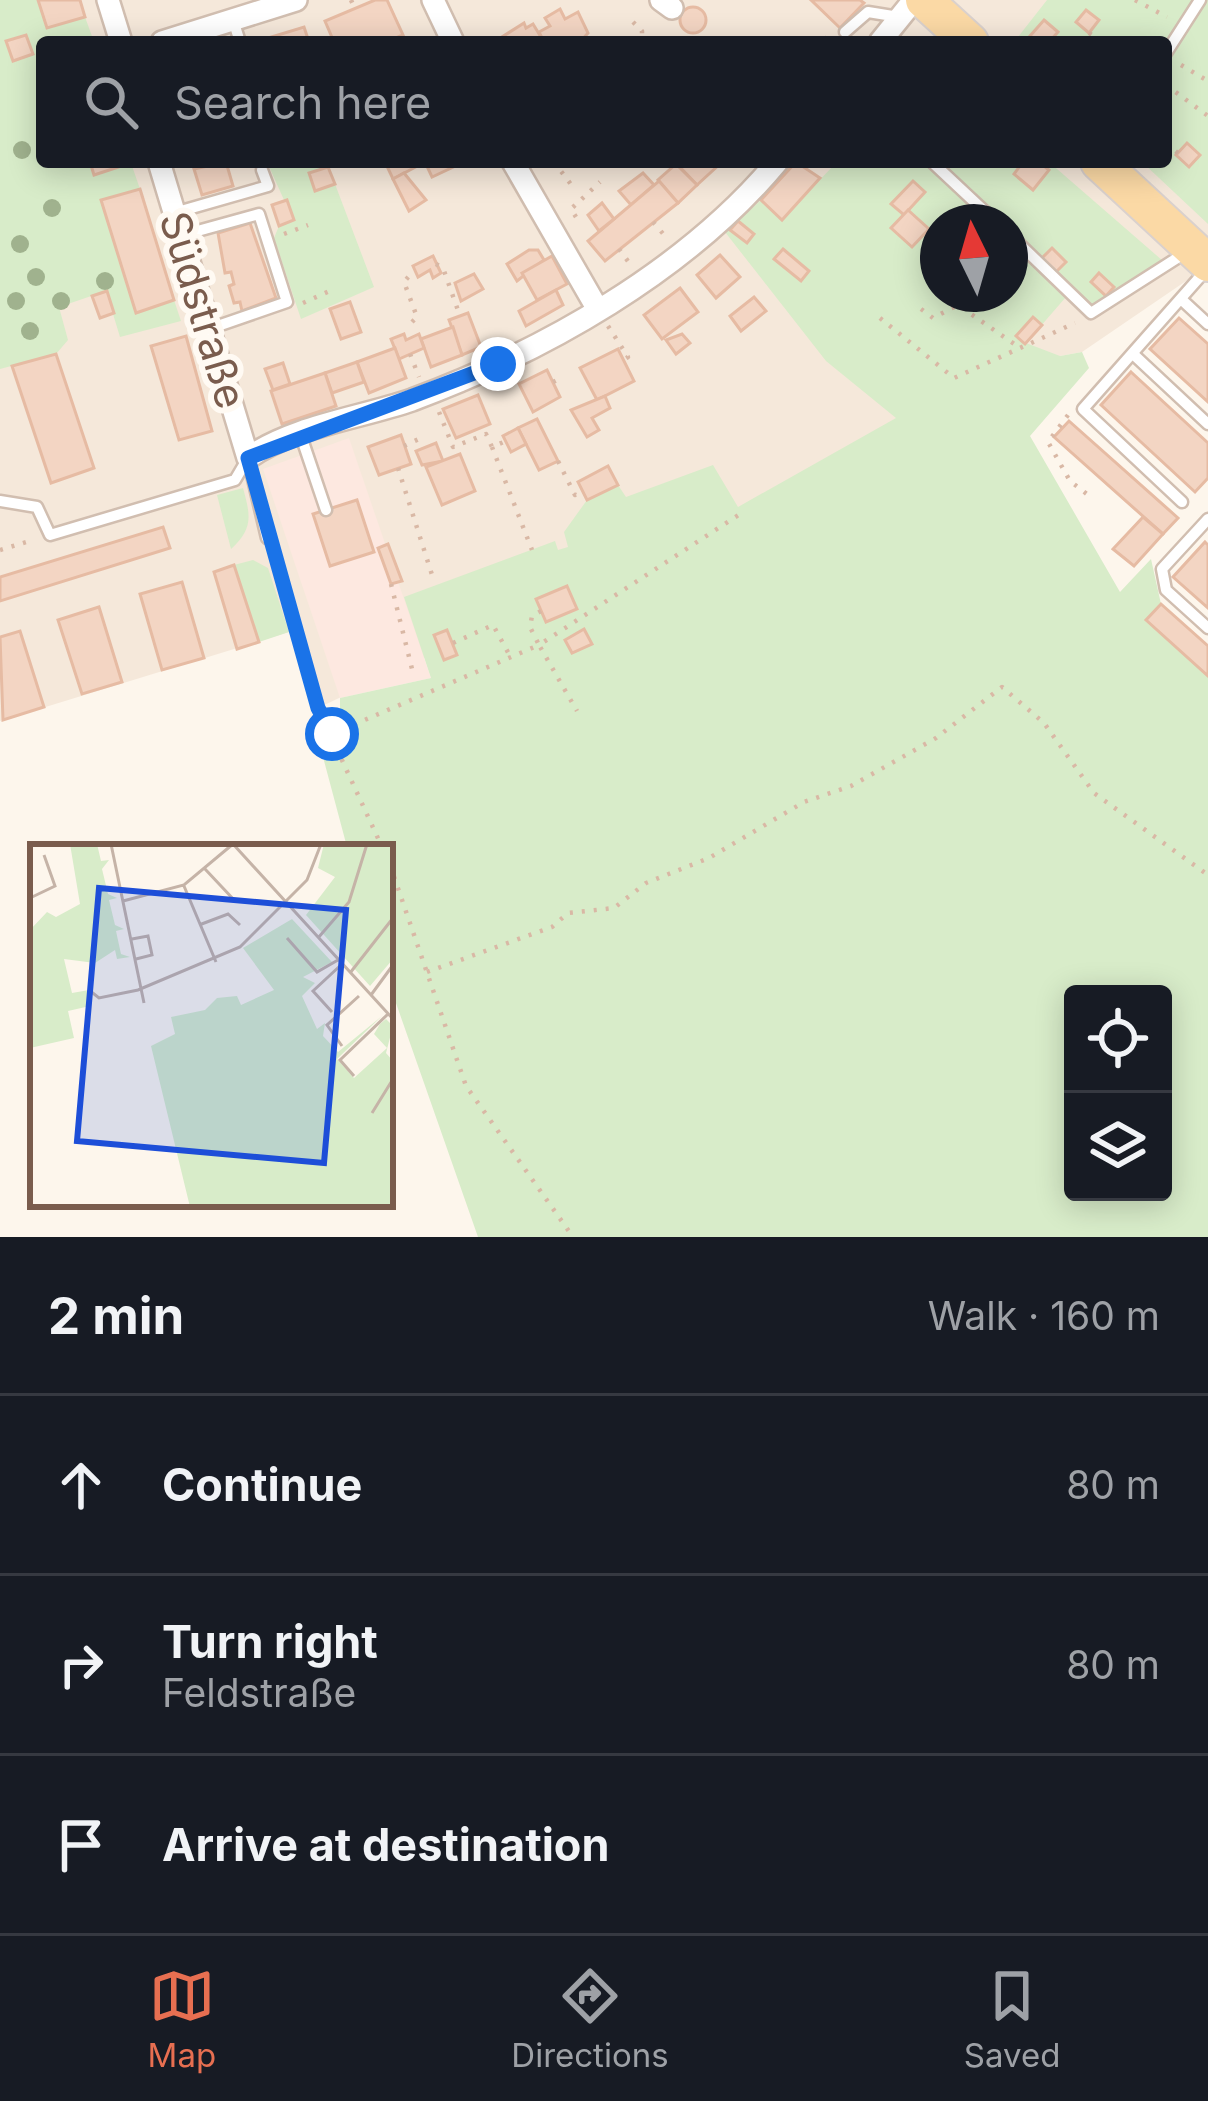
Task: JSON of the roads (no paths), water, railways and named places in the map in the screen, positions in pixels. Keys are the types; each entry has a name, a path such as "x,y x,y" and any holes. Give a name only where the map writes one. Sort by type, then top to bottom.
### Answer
{"main road":[{"path":"913,6 960,36"},
{"path":"1105,168 1202,259"}],"street":[{"path":"108,0 119,36"},
{"path":"202,36 237,31 296,0"},
{"path":"433,0 450,36"},
{"path":"886,36 913,6"},
{"name":"Südstraße","path":"161,168 248,458"},
{"path":"516,168 597,308"},
{"path":"248,458 498,364 597,308 711,227 772,168"}],"lane":[{"path":"1172,49 1200,0"},
{"path":"845,32 868,12 913,6"},
{"path":"938,168 977,204"},
{"path":"173,213 268,186 262,170"},
{"path":"181,236 259,214 268,240 286,302 209,329"},
{"path":"1028,251 1096,313 1177,262 1202,259"},
{"path":"1182,502 1083,410 1182,300 1202,259"},
{"path":"1182,300 1208,324"},
{"path":"1133,354 1208,424"},
{"path":"301,436 326,510"},
{"path":"0,501 37,507 50,535 235,480 248,458"},
{"path":"248,458 267,538"},
{"path":"1207,522 1162,569 1166,590 1208,628"}]}
